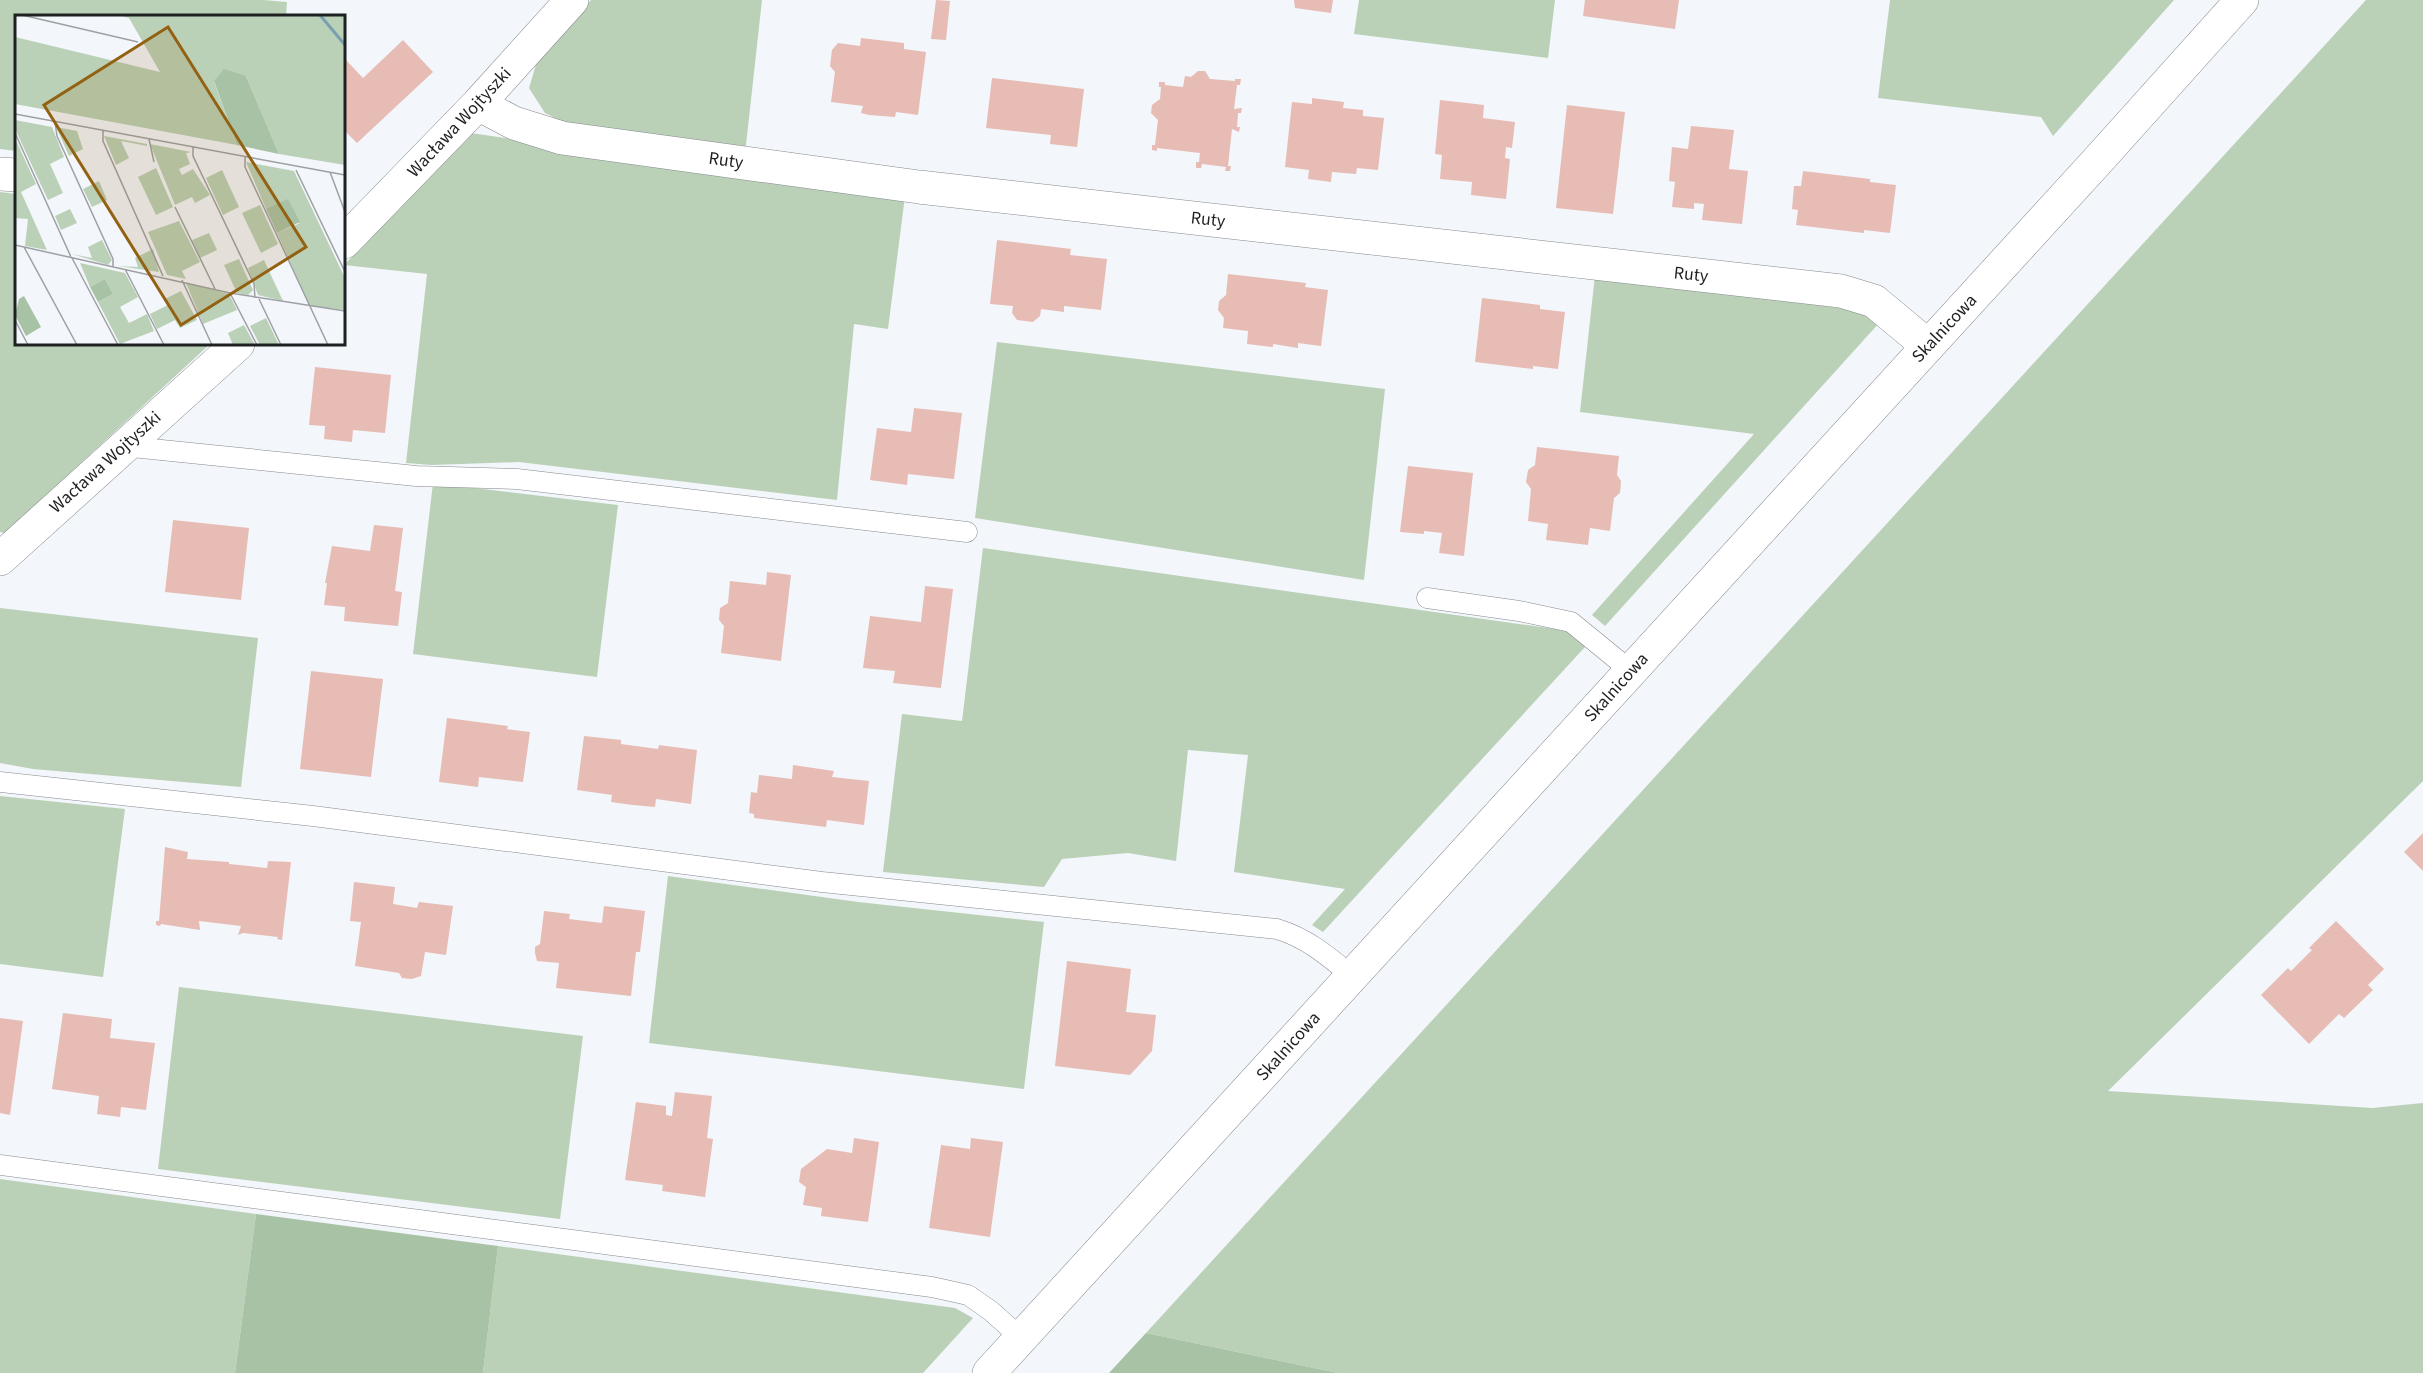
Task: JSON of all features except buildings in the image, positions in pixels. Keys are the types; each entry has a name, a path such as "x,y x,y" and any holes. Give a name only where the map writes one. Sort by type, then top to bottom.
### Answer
{"street":[{"name":"Wacława Wojtyszki","path":"348,231 478,104 572,0"},
{"name":"Skalnicowa","path":"989,1373 1928,346 2236,2"},
{"name":"Ruty","path":"478,104 514,123 562,138 735,162 919,187 1841,291 1874,301 1928,346"},
{"path":"0,174 15,175"},
{"name":"Wacława Wojtyszki","path":"3,552 237,345"}],"lane":[{"path":"122,446 416,476 517,479 967,532"},
{"path":"1428,598 1519,611 1571,622 1631,671"},
{"path":"0,782 313,816 822,882 1277,929 1295,935 1320,950 1352,976"},
{"path":"0,1165 932,1287 968,1295 991,1311 1021,1338"}],"green space":[{"path":"0,0 263,0 287,2 286,15 15,15 15,151 0,149"},
{"path":"591,0 762,0 745,154 579,130 545,113 529,88 538,58"},
{"path":"1359,0 1555,0 1548,58 1354,34"},
{"path":"1890,0 2174,0 2053,136 2041,117 1878,98"},
{"path":"2366,0 2423,0 2423,781 2108,1091 2372,1108 2423,1103 2423,1373 1338,1373 1146,1333"},
{"path":"471,133 905,196 888,329 854,324 837,500 519,462 432,465 406,463 427,274 345,264"},
{"path":"0,192 15,194 15,345 209,345 5,533 0,532"},
{"path":"1595,275 1869,312 1880,322 1605,626 1592,615 1754,434 1580,412"},
{"path":"997,342 1385,389 1364,580 975,518"},
{"path":"433,483 618,505 597,677 413,654"},
{"path":"983,548 1555,629 1569,632 1585,647 1323,932 1312,925 1345,889 1234,872 1248,755 1188,750 1176,861 1128,853 1062,859 1044,887 883,872 902,714 962,721"},
{"path":"0,608 258,638 241,787 33,769 0,763"},
{"path":"0,796 125,809 103,977 0,964"},
{"path":"668,876 858,902 1044,922 1024,1089 649,1043"},
{"path":"179,987 583,1036 560,1219 158,1169"},
{"path":"0,1179 256,1214 235,1373 0,1373"},
{"path":"256,1214 498,1246 483,1373 235,1373"},
{"path":"498,1246 955,1308 973,1318 923,1373 483,1373"},
{"path":"1146,1333 1338,1373 1109,1373"}]}
